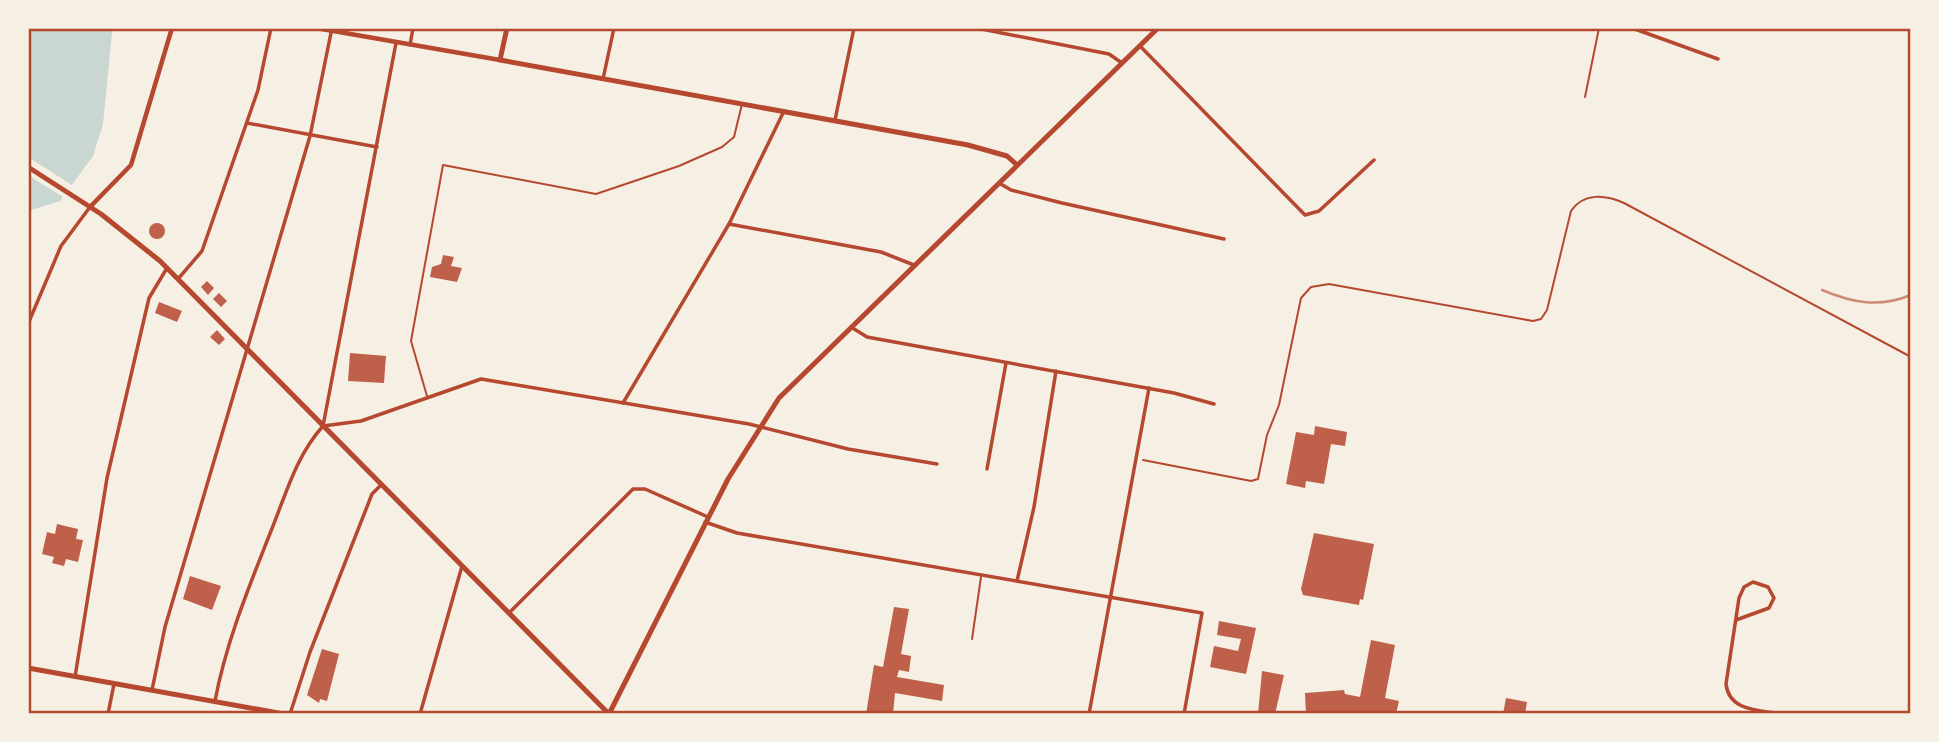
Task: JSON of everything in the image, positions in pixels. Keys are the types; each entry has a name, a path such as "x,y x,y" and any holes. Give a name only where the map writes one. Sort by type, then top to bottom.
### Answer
{"main road":[{"path":"506,28 500,60 982,148 1007,156 1017,165"},
{"path":"28,167 90,207 167,268 609,714 706,520 760,426 786,391 1158,28"},
{"path":"28,668 284,714"}],"street":[{"path":"28,324 61,247 90,207 131,165 172,28"},
{"path":"178,279 202,251 247,123 271,28"},
{"path":"316,28 500,60"},
{"path":"410,45 413,28"},
{"path":"603,79 614,28"},
{"path":"835,120 854,28"},
{"path":"976,28 1109,54 1122,63"},
{"path":"1632,28 1717,59"},
{"path":"152,690 165,626 245,347 310,136 331,29"},
{"path":"215,701 228,643 292,475 306,446 323,426 396,42"},
{"path":"1140,46 1305,215 1319,211 1374,160"},
{"path":"624,403 729,224 784,111"},
{"path":"247,123 377,147"},
{"path":"999,183 1011,190 1062,203 1224,239"},
{"path":"729,224 881,252 914,265"},
{"path":"75,677 98,522 113,450 149,298 167,268"},
{"path":"851,327 867,337 1149,388 1214,404"},
{"path":"987,469 1006,363"},
{"path":"1017,581 1034,507 1056,371"},
{"path":"323,426 361,421 481,379 760,426 811,441 937,464"},
{"path":"1089,714 1149,388"},
{"path":"290,714 333,591 372,494 381,485"},
{"path":"508,613 633,489 645,489 737,533 1202,613 1184,714"},
{"path":"420,714 461,566"},
{"path":"1736,620 1769,608 1774,598 1768,587 1756,581 1744,587 1736,620 1726,684 1728,694 1743,707 1783,714"},
{"path":"108,714 114,684"}],"lane":[{"path":"1585,97 1599,28"},
{"path":"427,396 411,341 443,165 596,194 678,166 722,147 734,137 742,104"},
{"path":"972,639 982,576"}],"path":[{"path":"1136,458 1257,480 1267,435 1279,405 1297,308 1306,290 1318,284 1537,321 1547,310 1571,211 1578,202 1595,197 1608,197 1624,203 1911,357"}],"shaded area":[{"path":"28,28 112,28 112,33 103,124 93,156 60,201 28,211 28,171 35,161 28,169"}],"pier":[{"path":"28,157 75,187 66,199 28,175"}],"building":[{"path":"154,223 160,223 165,231 163,237 154,239 149,234 149,228"},
{"path":"443,255 454,257 451,266 462,268 457,282 430,277 432,267 441,264"},
{"path":"207,281 214,288 208,295 201,287"},
{"path":"219,293 227,301 221,307 213,299"},
{"path":"159,302 182,311 177,322 155,313"},
{"path":"217,330 225,339 219,345 210,337"},
{"path":"350,353 386,356 384,383 348,381"},
{"path":"1315,426 1347,432 1345,446 1331,444 1324,484 1306,481 1305,488 1286,484 1296,432 1314,435"},
{"path":"57,524 78,529 76,539 83,540 78,562 66,559 64,566 52,563 54,557 42,554 47,532 55,534"},
{"path":"1314,533 1374,544 1363,600 1360,599 1359,605 1303,595 1301,589"},
{"path":"190,576 221,586 212,610 183,599"},
{"path":"894,607 909,609 901,654 911,656 909,672 899,670 897,677 944,685 942,701 895,693 893,714 866,714 874,665 883,667"},
{"path":"1219,621 1256,628 1246,674 1210,667 1214,646 1238,651 1241,639 1217,635"},
{"path":"1371,640 1395,645 1385,698 1399,701 1396,714 1306,714 1305,693 1344,690 1345,694 1360,697"},
{"path":"322,649 339,654 327,701 320,699 319,703 307,695"},
{"path":"1262,671 1284,675 1275,714 1258,714"},
{"path":"1506,698 1527,702 1525,714 1503,714"}],"railway":[{"path":"1822,290 1855,301 1877,303 1911,295"}]}
